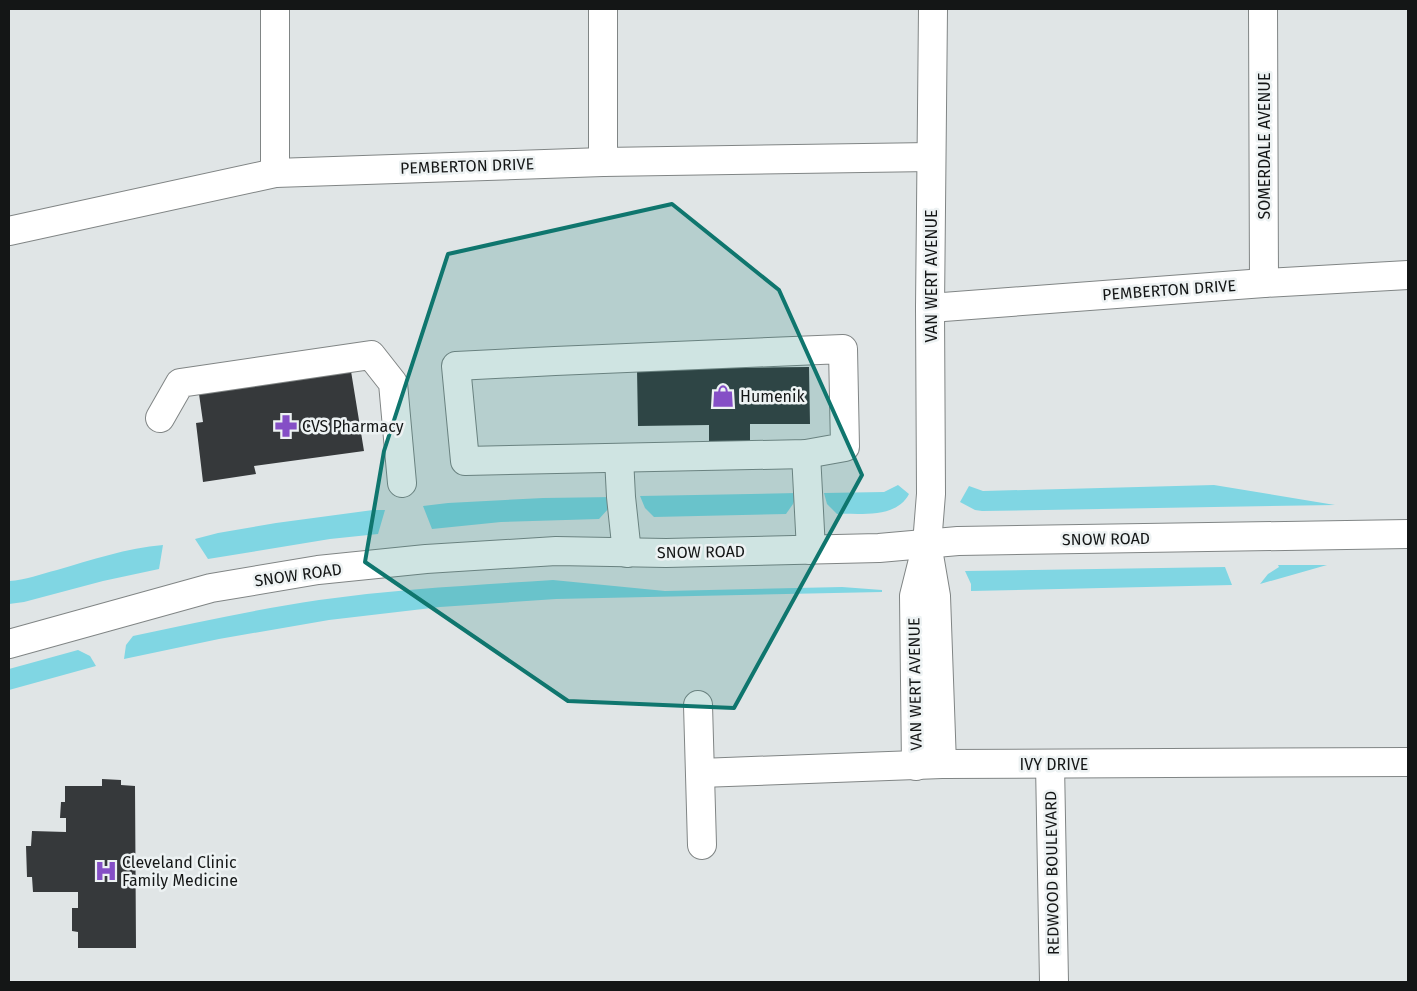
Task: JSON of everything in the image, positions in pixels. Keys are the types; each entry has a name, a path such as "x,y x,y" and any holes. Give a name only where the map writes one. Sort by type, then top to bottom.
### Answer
{"street":[{"path":"275,9 275,173"},
{"path":"603,9 603,162"},
{"name":"VAN WERT AVENUE","path":"929,765 914,596 926,544 931,494 930,308 933,9"},
{"name":"SOMERDALE AVENUE","path":"1264,9 1264,283"},
{"name":"PEMBERTON DRIVE","path":"9,231 275,173 603,162 931,157"},
{"name":"PEMBERTON DRIVE","path":"930,308 1264,283 1408,275"},
{"path":"843,349 845,447 806,454 620,458 464,461 456,366 555,360 843,349"},
{"path":"160,418 180,383 371,354 393,383 402,483"},
{"path":"806,454 811,550"},
{"path":"620,458 627,553"},
{"name":"SNOW ROAD","path":"9,644 211,588 318,570 426,559 547,551 666,553 811,550 879,548 958,541 1407,533"},
{"path":"698,705 702,845"},
{"name":"IVY DRIVE","path":"700,773 929,765 1408,762"},
{"name":"REDWOOD BOULEVARD","path":"1050,764 1054,982"}],"highlighted area":[{"path":"672,204 779,290 862,475 734,708 568,701 365,562 384,451 448,254"}],"shaded area":[{"path":"898,485 909,494 903,502 896,508 877,513 837,514 827,504 824,493 884,492"},
{"path":"1214,485 1335,505 982,511 975,510 960,502 969,486 983,491"},
{"path":"797,493 793,504 786,514 654,517 645,508 640,496"},
{"path":"614,497 609,508 599,519 501,522 432,529 423,506 543,498"},
{"path":"385,510 378,534 330,539 208,559 195,539 276,523"},
{"path":"163,545 159,569 9,604 9,581 33,577 96,558"},
{"path":"1278,565 1327,565 1260,584 1268,574 1279,567"},
{"path":"1225,567 1232,585 971,591 971,584 965,571"},
{"path":"553,580 665,591 842,587 882,590 882,592 556,599 440,607 329,620 219,639 124,659 126,645 133,636 226,616 319,600 378,593"},
{"path":"78,650 90,656 96,666 9,690 9,669"}],"building":[{"path":"350,365 364,451 254,466 256,474 203,482 196,423 203,422 198,387"},
{"name":"Humenik","path":"809,367 810,424 750,424 750,449 709,448 709,425 638,426 637,369"},
{"path":"102,779 121,780 121,785 135,786 136,948 78,948 78,932 72,931 72,908 78,908 78,892 33,892 32,877 27,877 26,846 31,846 32,831 66,832 66,818 60,818 61,802 65,802 65,786 102,786"}],"place":[{"name":"Humenik","path":"723,396"},
{"name":"CVS Pharmacy","path":"286,426"},
{"name":"Cleveland Clinic Family Medicine","path":"106,871"}]}
